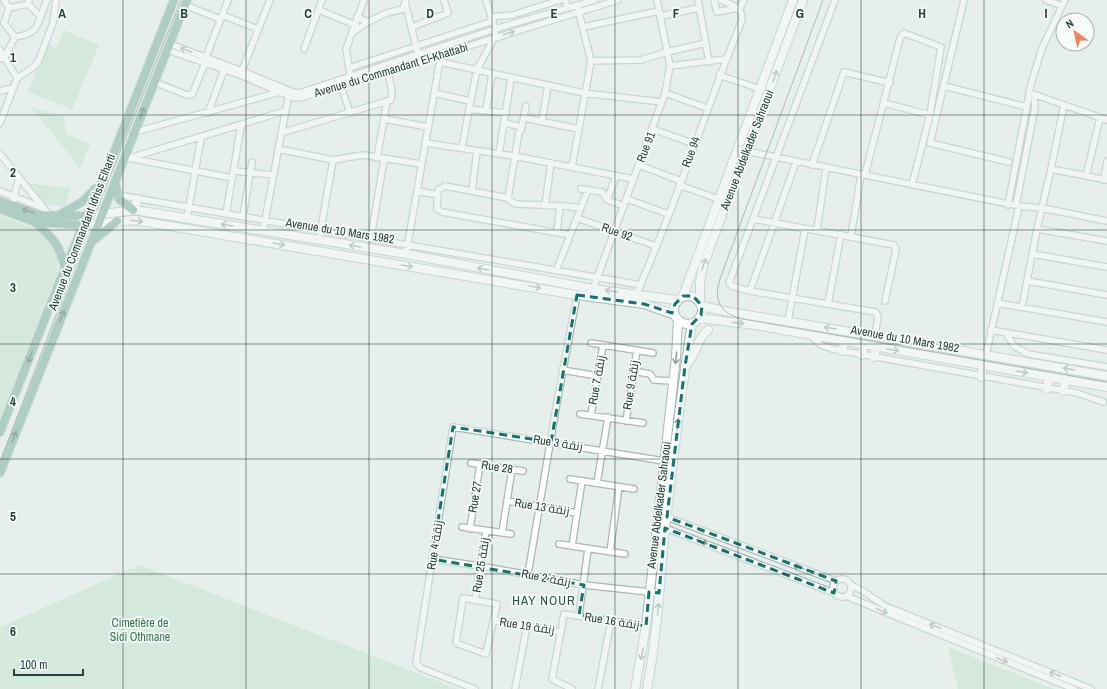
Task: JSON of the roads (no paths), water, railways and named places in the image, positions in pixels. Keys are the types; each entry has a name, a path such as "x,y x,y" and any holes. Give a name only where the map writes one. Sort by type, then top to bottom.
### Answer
{"main road":[{"name":"Avenue du Commandant Idriss Elharti","path":"0,432 174,0"},
{"name":"Avenue Abdelkader Sahraoui","path":"680,298 793,0"},
{"name":"Avenue Abdelkader Sahraoui","path":"701,304 700,283 702,270 803,0"},
{"name":"Avenue du Commandant Idriss Elharti","path":"0,473 186,2"},
{"path":"115,182 119,199 134,210 137,199"},
{"path":"53,216 82,202 100,184"},
{"name":"Avenue du 10 Mars 1982","path":"0,201 12,206 53,216 87,216 134,210 406,254 593,289 636,295 680,298"},
{"name":"Avenue du 10 Mars 1982","path":"0,209 35,222 83,225 134,220 577,295 644,304 676,317"},
{"path":"91,244 117,221"},
{"path":"35,222 56,242 65,268"},
{"path":"693,296 701,304 696,321 684,323 676,317 674,307 680,298 693,296"},
{"name":"Avenue du 10 Mars 1982","path":"701,304 729,312 986,355 1107,372"},
{"name":"Avenue Abdelkader Sahraoui","path":"635,689 646,626 678,337 676,317"},
{"name":"Avenue Abdelkader Sahraoui","path":"647,689 654,654 667,517 685,366 696,321"},
{"name":"Avenue du 10 Mars 1982","path":"696,321 810,335 1107,387"},
{"path":"685,366 693,357 699,339 708,330"},
{"path":"842,351 844,341"},
{"path":"862,355 864,345"},
{"path":"874,357 876,347"},
{"path":"981,377 983,365"},
{"path":"1047,389 1049,376"},
{"path":"1064,391 1066,379"}],"street":[{"path":"4,0 9,8"},
{"path":"0,123 17,78 31,69 38,62 53,23 56,0"},
{"path":"154,82 187,95 192,95 228,0"},
{"path":"241,73 270,0"},
{"path":"304,49 322,0"},
{"path":"351,80 346,49 364,0"},
{"path":"412,27 447,15 448,11 444,0"},
{"path":"462,148 468,109 477,69 495,38 495,29 486,0"},
{"path":"349,68 417,46 492,19 512,15 560,0"},
{"path":"565,0 568,8"},
{"name":"Avenue du Commandant El-Khattabi","path":"168,47 241,73 300,98 341,86 351,80 418,54 495,29 594,0"},
{"name":"Avenue du Commandant El-Khattabi","path":"206,60 224,70 241,73 280,92 299,93 388,71 618,0"},
{"name":"Rue 91","path":"593,289 653,130 662,102 670,66 657,0"},
{"path":"698,0 709,62"},
{"path":"714,0 717,12 738,9 744,0"},
{"path":"720,0 738,9"},
{"path":"835,0 730,282 732,286 750,291 875,312 878,316 875,336"},
{"path":"964,0 930,143 1009,162"},
{"path":"1046,0 1062,6"},
{"path":"1008,205 1027,107 1042,48 1065,0"},
{"path":"405,1 418,54"},
{"path":"352,33 368,22 387,13 403,8 405,1"},
{"path":"15,37 2,23 9,8 28,2 40,16"},
{"path":"186,2 221,17 258,29"},
{"path":"3,58 15,37 32,33 38,26 45,3 54,9"},
{"path":"572,167 584,92 591,61 579,12 575,6"},
{"path":"583,27 699,8"},
{"name":"Rue 94","path":"636,295 742,20 738,9"},
{"path":"319,10 355,24"},
{"path":"358,17 368,22"},
{"path":"851,236 863,175 890,83 900,38 904,33 941,47 930,115 912,185"},
{"path":"591,61 635,61 706,43"},
{"path":"0,50 3,58 17,78"},
{"path":"406,254 441,55"},
{"path":"670,66 726,59"},
{"path":"440,62 584,92 662,102"},
{"path":"208,113 224,70"},
{"path":"281,133 387,101 392,97 388,71"},
{"path":"812,165 844,72 890,83"},
{"path":"486,111 492,74"},
{"path":"720,75 760,89"},
{"path":"499,154 511,78"},
{"path":"542,121 548,85"},
{"path":"341,86 350,113"},
{"path":"944,86 1027,107"},
{"path":"0,91 12,88"},
{"path":"135,132 280,92"},
{"path":"263,231 289,93"},
{"path":"434,93 470,101"},
{"path":"664,93 707,108"},
{"path":"1031,93 1107,120"},
{"path":"986,355 1017,205 1035,107 1031,93"},
{"path":"377,158 387,101"},
{"path":"884,103 930,115"},
{"path":"1022,307 1037,229 1052,169 1064,105"},
{"path":"508,198 514,156 526,106"},
{"path":"468,109 506,113"},
{"path":"124,160 285,112"},
{"path":"524,118 579,128"},
{"path":"1086,176 1100,118"},
{"path":"384,119 428,126"},
{"path":"504,123 522,127"},
{"path":"226,214 241,126"},
{"path":"653,130 694,144"},
{"path":"187,218 201,138"},
{"path":"425,143 514,156 634,179"},
{"path":"278,149 333,160 363,155 421,164"},
{"path":"472,191 477,151"},
{"path":"746,151 1008,205 1042,208 1107,221"},
{"path":"0,154 44,208 53,216"},
{"path":"132,158 232,178"},
{"path":"371,238 384,159"},
{"path":"319,240 333,160"},
{"path":"1052,169 1106,180 1107,161"},
{"path":"243,216 252,162"},
{"path":"750,291 772,224 796,162"},
{"path":"545,206 551,163"},
{"path":"639,165 718,199"},
{"path":"817,230 826,168"},
{"path":"234,171 273,175"},
{"path":"607,200 616,176"},
{"path":"12,206 19,177"},
{"path":"570,235 442,212 437,208 439,188 445,186 508,198 512,203 581,208"},
{"path":"581,189 602,192 607,200 624,206"},
{"path":"556,271 588,190"},
{"path":"0,191 44,208"},
{"path":"416,191 438,195"},
{"path":"123,196 641,285"},
{"path":"627,199 668,214"},
{"path":"557,232 560,206"},
{"name":"Rue 92","path":"577,218 656,246"},
{"path":"754,219 772,224 841,234 895,246 896,250 884,301"},
{"path":"788,321 805,229"},
{"path":"1037,229 1107,241"},
{"path":"828,304 841,234"},
{"path":"1033,254 1107,267"},
{"path":"1028,281 1107,295"},
{"path":"528,574 562,370 577,295"},
{"path":"997,303 1107,322"},
{"path":"991,330 1107,350"},
{"path":"1006,333 1014,346 1028,354 1107,372"},
{"path":"810,335 825,346 842,351 1047,389 1077,393 1103,402"},
{"path":"591,343 653,352"},
{"name":"Rue 7 زنقة","path":"591,415 603,345"},
{"name":"Rue 9 زنقة","path":"626,420 637,350"},
{"path":"562,370 598,376"},
{"path":"633,371 650,374 654,380 673,381"},
{"path":"580,414 643,423"},
{"path":"597,483 608,418"},
{"name":"Rue 3 زنقة","path":"453,427 664,461"},
{"name":"Rue 4 زنقة","path":"453,427 416,663 421,668 475,689"},
{"name":"Rue 28","path":"471,463 523,471"},
{"name":"Rue 27","path":"470,529 480,464"},
{"path":"502,533 512,469"},
{"path":"570,479 634,489"},
{"name":"Rue 13 زنقة","path":"572,546 582,480"},
{"path":"610,552 619,487"},
{"name":"Rue 13 زنقة","path":"507,501 540,508 577,513"},
{"path":"667,517 836,581 844,579 885,606 1091,689"},
{"path":"462,527 510,534"},
{"path":"666,528 840,596 846,596 1074,689"},
{"name":"Rue 25 زنقة","path":"475,599 486,531"},
{"path":"559,544 625,554"},
{"name":"Rue 16 زنقة","path":"579,615 588,549"},
{"name":"Rue 2 زنقة","path":"432,559 528,574 584,585 659,593"},
{"path":"834,593 833,587 836,581"},
{"path":"846,596 850,591 851,585"},
{"path":"463,598 496,603 494,620 486,654 456,643 463,598"},
{"name":"Rue 16 زنقة","path":"561,632 565,613 646,626"},
{"name":"Rue 19 زنقة","path":"494,620 561,632"},
{"path":"598,689 611,621"},
{"path":"515,689 527,626"},
{"path":"561,632 552,680 572,689"}],"tram line":[{"path":"0,462 87,234 181,0"},
{"path":"823,0 720,279 718,287 718,300 721,306 729,314 743,319 1107,382"}],"district":[{"name":"HAY NOUR","path":"544,600"}],"park label":[{"name":"Cimetière de Sidi Othmane","path":"140,630"}]}
